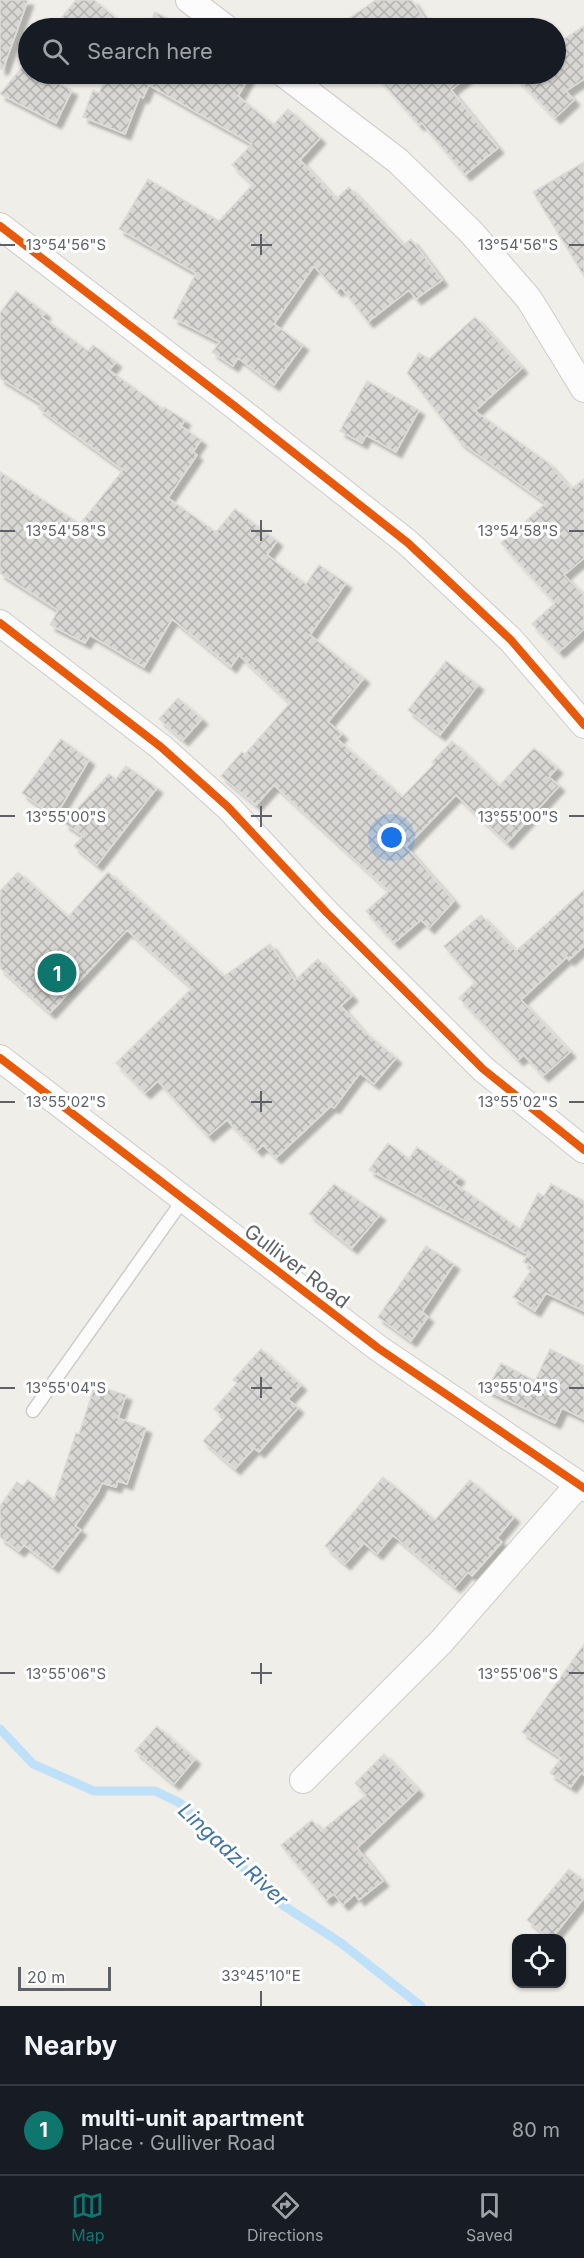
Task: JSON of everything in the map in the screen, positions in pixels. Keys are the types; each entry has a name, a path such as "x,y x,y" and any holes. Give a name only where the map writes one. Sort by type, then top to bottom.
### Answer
{"street":[{"path":"189,0 213,18"},
{"path":"297,84 398,161 471,232 529,299 584,389"},
{"path":"0,226 408,543 511,640 584,725"},
{"path":"0,623 161,747 219,799 327,913 483,1069 584,1150"},
{"name":"Gulliver Road","path":"0,1058 378,1348 582,1486"},
{"path":"303,1780 441,1642 582,1486"}],"lane":[{"path":"33,1411 183,1200"}],"building":[{"path":"0,0 28,0 21,18 18,18 18,28 3,69 0,69"},
{"path":"76,0 94,0 116,18 63,18"},
{"path":"376,0 412,0 424,18 350,18"},
{"path":"155,12 167,18 152,18"},
{"path":"584,26 584,79 566,91 574,100 555,118 523,84 566,84 566,38"},
{"path":"18,72 18,84 59,84 72,90 56,123 0,94"},
{"path":"103,84 245,84 238,96 273,125 288,109 320,138 300,160 336,199 349,187 403,245 411,239 442,280 416,299 409,290 368,322 341,287 337,291 314,266 274,324 303,345 274,385 238,358 233,366 212,352 220,342 173,318 196,273 119,229 148,179 219,221 253,184 232,165 252,144 149,85 143,98 140,96 125,134 83,117 93,90 99,93"},
{"path":"384,84 458,84 451,90 498,148 465,175 422,123 419,125"},
{"path":"584,162 584,276 533,192"},
{"path":"16,291 45,313 42,317 88,351 93,345 116,362 109,370 163,409 164,407 185,420 181,426 201,440 193,452 197,455 168,498 216,532 235,509 277,541 267,555 306,584 319,565 346,583 310,635 364,678 328,722 342,734 337,739 402,797 434,764 432,762 452,741 499,786 534,748 557,768 549,777 559,786 507,843 456,795 406,847 454,901 429,928 421,920 394,943 366,911 389,891 274,785 256,805 221,776 242,752 245,754 290,703 239,655 231,667 172,619 144,667 90,635 85,643 50,625 58,610 0,573 0,472 80,524 123,470 38,408 42,404 0,378 0,313"},
{"path":"475,317 522,368 475,411 547,462 571,489 584,479 584,558 564,575 584,596 584,629 559,652 532,624 555,603 501,543 546,503 460,442 407,373 419,353 429,359"},
{"path":"367,381 419,410 396,452 366,435 362,443 340,431"},
{"path":"446,661 478,685 440,735 408,710"},
{"path":"178,698 202,719 183,740 159,719"},
{"path":"61,739 89,760 55,817 22,793"},
{"path":"126,766 157,788 97,865 74,846 83,836 64,823 109,774 116,779"},
{"path":"18,872 68,917 108,872 224,976 270,944 295,980 318,959 352,996 341,1006 361,1029 396,1058 374,1084 360,1073 334,1108 331,1106 276,1158 263,1145 257,1151 227,1120 208,1136 158,1081 145,1093 116,1063 192,988 127,930 50,1013 0,968 0,891"},
{"path":"584,890 584,946 569,960 567,957 521,1000 570,1052 543,1076 524,1055 518,1060 459,998 475,982 444,946 481,915 516,951"},
{"path":"388,1143 409,1159 417,1147 459,1177 454,1183 520,1229 538,1193 544,1196 551,1184 584,1201 584,1311 546,1293 535,1311 513,1297 533,1267 523,1262 528,1254 369,1170"},
{"path":"334,1184 380,1215 352,1248 309,1214"},
{"path":"426,1246 454,1264 422,1312 428,1317 411,1341 378,1317"},
{"path":"261,1349 301,1385 288,1399 298,1408 259,1452 254,1448 235,1469 203,1441 224,1418 214,1409 237,1383 233,1380"},
{"path":"550,1349 584,1366 584,1419 562,1408 555,1423 487,1390 501,1363 535,1381"},
{"path":"95,1385 126,1395 118,1418 146,1428 127,1484 118,1481 116,1487 102,1483 75,1526 81,1530 53,1567 24,1545 19,1551 0,1537 0,1506 17,1482 23,1486 28,1480 54,1500"},
{"path":"383,1477 435,1520 470,1480 514,1517 497,1538 502,1542 472,1576 468,1572 455,1587 393,1535 377,1554 364,1543 345,1564 325,1546"},
{"path":"584,1644 584,1775 581,1773 571,1787 550,1773 561,1758 522,1732"},
{"path":"157,1726 195,1759 174,1784 135,1751"},
{"path":"384,1754 418,1790 357,1848 383,1881 359,1900 355,1894 343,1905 334,1894 326,1900 281,1845 312,1820 321,1831 366,1795 355,1783"},
{"path":"569,1869 584,1881 584,1898 555,1934 544,1934 527,1920"}],"waterway":[{"name":"Lingadzi River","path":"0,1729 33,1764 94,1791 155,1791 180,1803 275,1900 341,1943 421,2006"}],"cycle path":[{"path":"0,226 408,543 511,640 584,725"},
{"path":"0,623 161,747 228,807 327,913 483,1069 584,1150"},
{"path":"0,1058 378,1348 584,1488"}],"place":[{"name":"multi-unit apartment","path":"57,973"}]}
